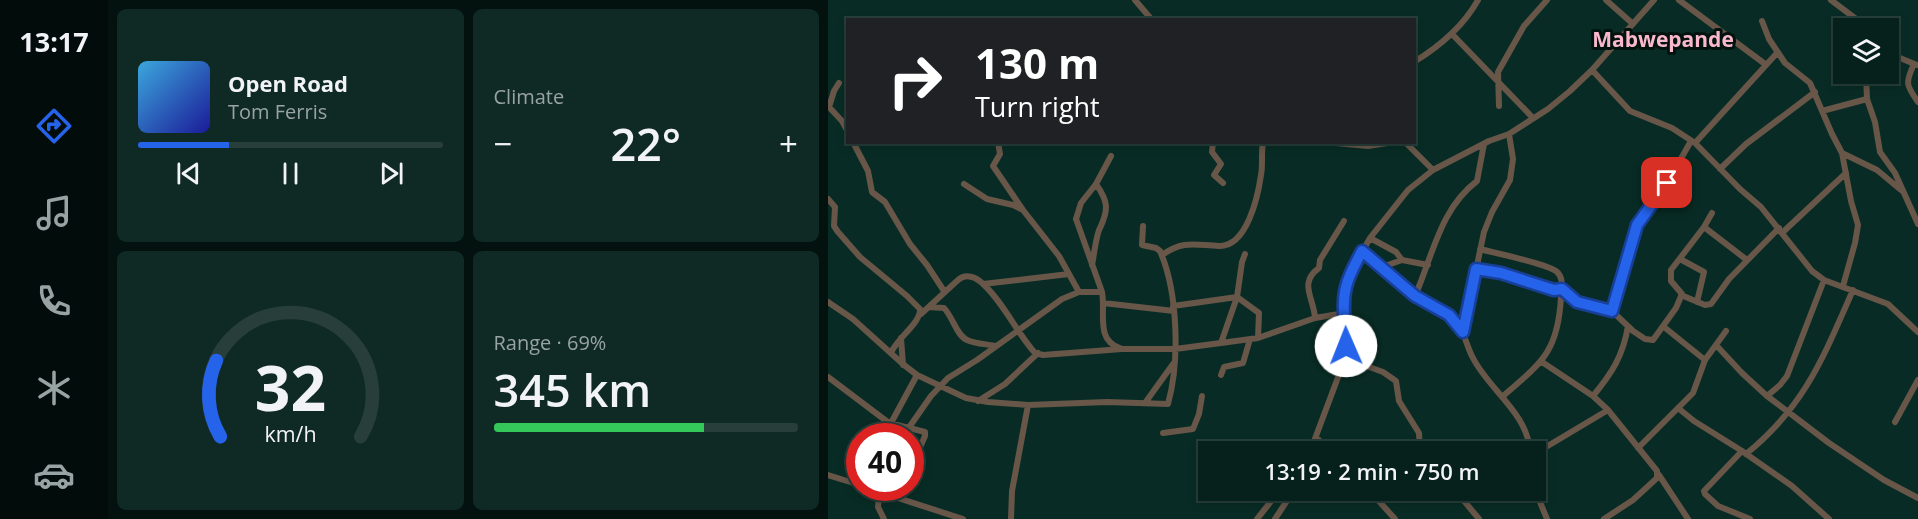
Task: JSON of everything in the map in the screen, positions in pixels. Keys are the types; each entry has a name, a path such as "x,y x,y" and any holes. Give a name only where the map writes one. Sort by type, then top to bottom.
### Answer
{"street":[{"path":"1135,0 1150,18"},
{"path":"1416,61 1443,43 1472,11 1478,0"},
{"path":"1500,106 1498,72 1524,26 1547,0"},
{"path":"1606,0 1633,24"},
{"path":"1314,441 1344,356 1346,286 1370,238 1407,190 1432,170 1509,134 1570,91 1592,70 1654,0"},
{"path":"1679,0 1765,64"},
{"path":"1831,0 1854,18"},
{"path":"1762,21 1777,53 1785,63 1810,83 1842,153 1858,225 1843,286"},
{"path":"1452,34 1533,118"},
{"path":"1612,311 1637,225 1658,199 1693,142 1731,105 1777,53"},
{"path":"1899,57 1916,65 1907,83 1918,102"},
{"path":"1592,70 1630,111 1672,128 1693,142 1761,207 1812,271 1824,280 1887,304 1918,332"},
{"path":"839,83 829,107 846,128"},
{"path":"1866,84 1867,99 1875,122 1880,152 1895,173 1918,224"},
{"path":"1720,169 1746,144 1815,92"},
{"path":"1822,111 1867,99"},
{"path":"1463,332 1480,249 1492,212 1510,180 1513,159 1509,134"},
{"path":"854,144 868,171 872,192 885,202 910,244 944,291"},
{"path":"998,144 1000,154 993,166 1023,210 1059,256 1079,292"},
{"path":"1213,144 1212,152 1221,164 1215,175 1222,183"},
{"path":"1161,255 1184,244 1223,247 1242,234 1251,216 1260,180 1263,144"},
{"path":"1407,144 1432,170"},
{"path":"1415,296 1447,214 1467,188 1477,181 1484,144"},
{"path":"1842,153 1877,170 1902,190"},
{"path":"1111,156 1096,184 1081,203 1076,219 1102,292 1104,332 1107,341 1122,349"},
{"path":"1712,213 1671,270 1672,283 1681,295 1705,305 1711,304 1729,279 1747,261 1846,173"},
{"path":"964,184 987,199 1013,205 1023,210"},
{"path":"1092,265 1099,230 1105,220 1106,212 1105,198 1096,184"},
{"path":"828,199 835,207 831,226 860,257 916,303 921,314"},
{"path":"1314,318 1314,305 1309,294 1309,279 1311,273 1319,268 1320,260 1344,221"},
{"path":"828,302 853,319 917,375 978,401 1028,405 1107,402 1168,404 1175,360 1173,308 1161,255 1156,248 1142,245 1143,226"},
{"path":"1704,227 1747,261"},
{"path":"1370,238 1396,252 1402,260"},
{"path":"1480,249 1555,271 1560,275 1562,289 1557,332 1542,362 1502,397"},
{"path":"1362,251 1415,296 1449,315 1463,332 1473,359 1519,419 1529,441"},
{"path":"1221,343 1236,297 1245,254"},
{"path":"1680,259 1704,272 1698,302"},
{"path":"1382,267 1402,260 1428,265"},
{"path":"1476,269 1501,273 1554,290 1562,289 1577,302 1612,311 1628,326 1649,340 1653,340 1664,327 1681,295"},
{"path":"983,284 1069,274"},
{"path":"891,353 921,314 944,291 965,276 983,284 1031,348 1038,353 1175,349 1258,338 1314,318 1345,313"},
{"path":"1767,396 1780,385 1786,376 1824,280"},
{"path":"1750,519 1718,507 1705,494 1705,489 1744,453 1768,435 1790,412 1824,358 1853,290"},
{"path":"912,423 940,386 955,373 1062,299 1079,292 1102,292"},
{"path":"1103,303 1173,308 1236,297 1259,312 1258,338"},
{"path":"929,307 944,308 952,317 962,336 968,341 996,346"},
{"path":"1593,396 1613,372 1624,345 1628,326"},
{"path":"1664,327 1705,360"},
{"path":"1638,448 1693,393 1705,360 1726,331"},
{"path":"901,338 904,365"},
{"path":"1221,375 1224,367 1243,363 1250,339"},
{"path":"1716,345 1767,396 1829,443 1884,480 1918,498"},
{"path":"978,401 1005,384 1038,353"},
{"path":"1344,356 1383,372 1396,381 1399,401 1419,433 1419,441"},
{"path":"1145,403 1175,360"},
{"path":"1542,362 1593,396 1608,410 1659,475 1689,519"},
{"path":"893,423 917,375"},
{"path":"828,378 874,414 890,423"},
{"path":"1894,422 1918,380"},
{"path":"1162,433 1193,429 1199,414 1202,396"},
{"path":"1011,519 1012,491 1028,405"},
{"path":"1678,408 1792,486 1829,519"},
{"path":"1546,447 1608,410"},
{"path":"1316,437 1320,441"},
{"path":"828,475 846,481"},
{"path":"1606,518 1633,500 1659,475"},
{"path":"878,501 878,507 884,519"},
{"path":"910,501 963,519"},
{"path":"1257,519 1271,501"},
{"path":"1275,519 1287,501"},
{"path":"1379,501 1395,519"},
{"path":"1464,501 1479,519"},
{"path":"1540,501 1547,519"}],"district":[{"name":"Mabwepande","path":"1663,40"}],"route":[{"path":"1346,346 1344,297 1352,270 1362,251 1415,296 1449,315 1463,332 1476,269 1501,273 1554,290 1562,289 1577,302 1612,311 1637,225 1658,199 1667,183"}]}
